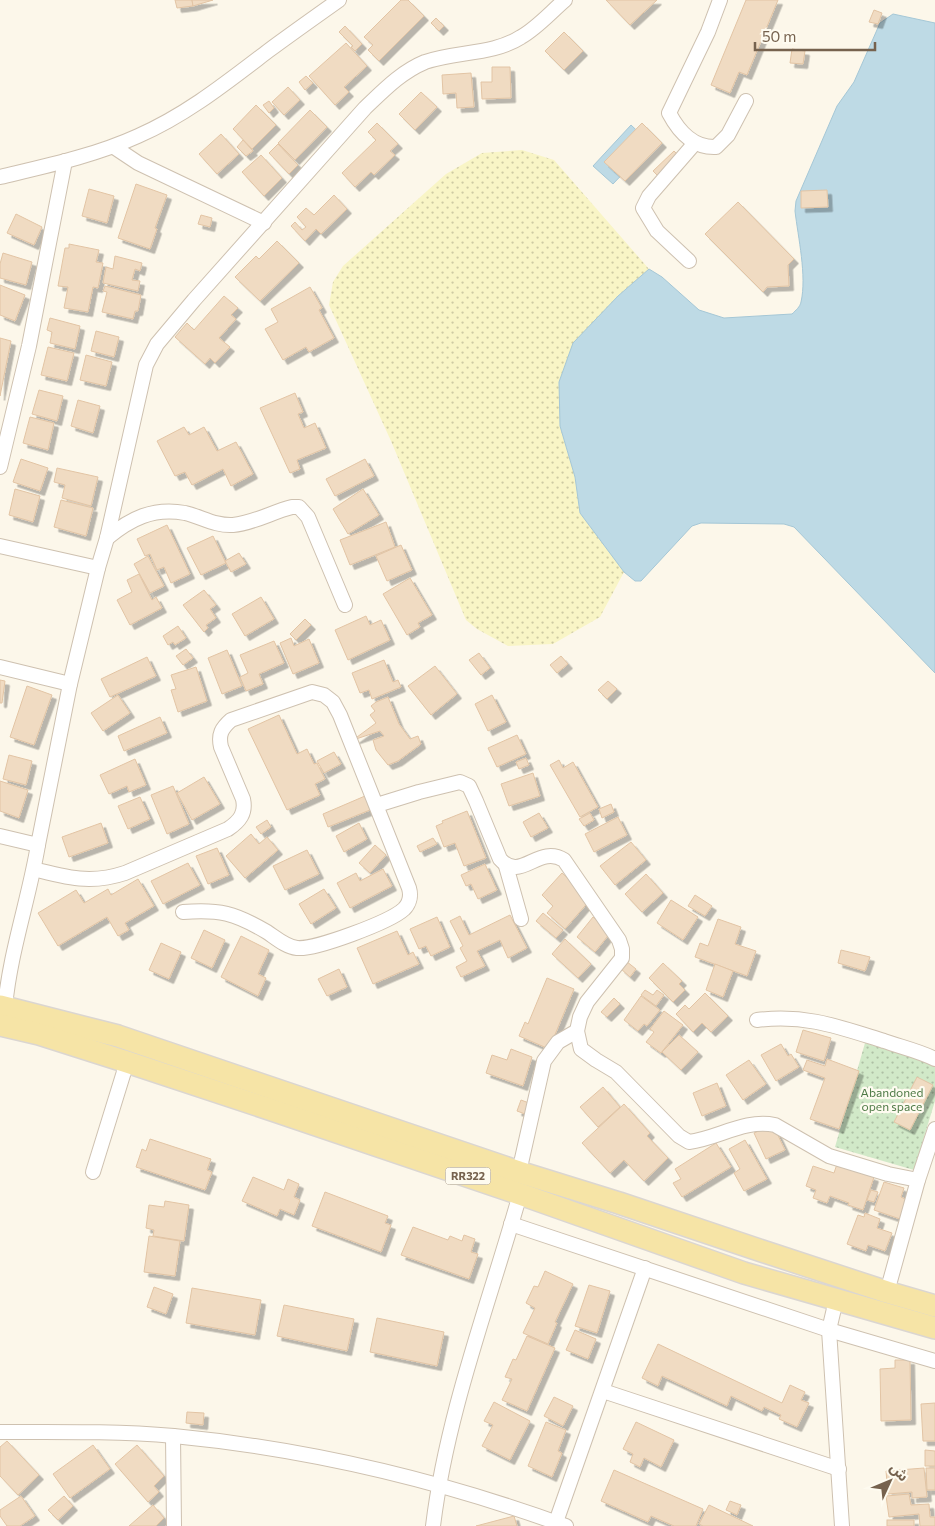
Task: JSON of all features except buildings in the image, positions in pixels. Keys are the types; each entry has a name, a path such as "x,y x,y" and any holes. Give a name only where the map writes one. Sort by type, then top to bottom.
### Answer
{"main road":[{"name":"RR322","path":"2,1012 39,1034 520,1194 744,1273 935,1328"},
{"name":"RR322","path":"2,1012 118,1036 519,1172 935,1306"}],"street":[{"path":"0,177 66,161 114,146 165,123 192,107 338,0"},
{"path":"2,1012 34,870 70,684 107,538 146,365 157,344 365,108 389,84 407,70 427,62 494,48 521,38 565,0"},
{"path":"720,0 708,32 669,113 684,135 708,147 716,147 728,135 746,100"},
{"path":"689,261 657,231 643,208 649,196 695,142"},
{"path":"114,146 138,163 264,223"},
{"path":"0,467 29,346 66,161"},
{"path":"107,538 130,521 143,515 164,511 186,513 216,524 232,525 248,523 286,508 299,507 308,517 345,605"},
{"path":"0,546 98,568"},
{"path":"0,667 70,684"},
{"path":"34,870 72,878 96,880 111,878 228,829 238,822 243,815 245,806 221,747 219,738 221,731 231,720 312,692 324,694 333,702 340,715 377,805 410,894 407,905 398,914 317,946 297,948 289,946 236,916 206,910 183,912"},
{"path":"377,805 460,782 468,786 500,859 506,866 521,919"},
{"path":"0,836 38,845"},
{"path":"506,866 512,868 520,867 548,855 564,860 619,940 622,958 587,1002 580,1017 577,1031 581,1048 616,1072 679,1136 689,1142 700,1141 740,1126 752,1123 766,1123 775,1125 829,1156 888,1174 918,1180"},
{"path":"758,1020 778,1018 806,1019 833,1025 935,1059"},
{"path":"519,1172 544,1061 558,1042 577,1031"},
{"path":"93,1172 127,1062"},
{"path":"887,1292 918,1180 935,1129"},
{"path":"432,1526 438,1484 461,1390 520,1194"},
{"path":"512,1224 829,1330 935,1361"},
{"path":"0,1432 90,1432 173,1436 288,1451 365,1466 438,1484 561,1524 603,1391 645,1268"},
{"path":"836,1300 829,1330 842,1526"},
{"path":"603,1391 839,1469"},
{"path":"173,1436 174,1526"}],"green space":[{"name":"Abandoned open space","path":"865,1043 935,1064 935,1101 914,1170 835,1147"}],"sand":[{"path":"522,150 554,160 649,269 618,296 560,426 575,477 580,513 624,572 600,617 553,644 508,646 477,629 466,620 391,441 329,305 333,282 343,266 446,174 482,153"}],"water":[{"path":"893,14 935,23 935,673 794,527 784,524 701,523 692,526 641,581 635,581 624,572 580,513 575,477 560,426 559,382 573,343 618,296 649,269 662,277 699,310 724,318 792,314 798,308 803,292 803,280 795,211 796,201 837,106 854,82 880,23"},
{"path":"631,125 651,144 613,184 593,166"}]}
